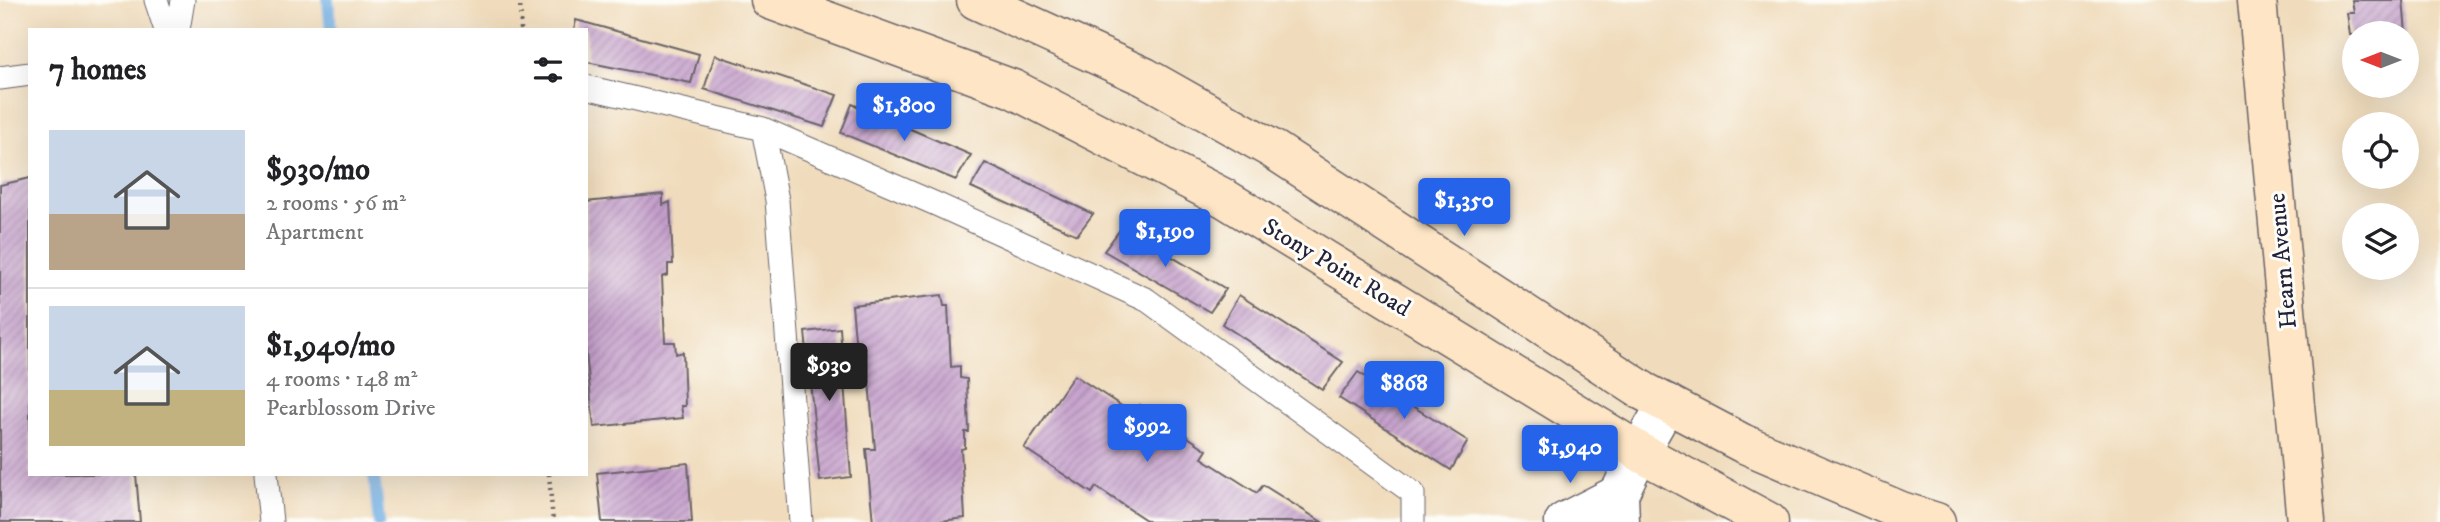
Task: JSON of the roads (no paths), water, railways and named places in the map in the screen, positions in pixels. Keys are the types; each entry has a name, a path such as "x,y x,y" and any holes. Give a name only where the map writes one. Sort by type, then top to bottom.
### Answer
{"main road":[{"name":"Stony Point Road","path":"769,0 1013,89 1224,198 1639,452 1769,522"},
{"path":"976,0 1145,77 1274,150 1643,391 1742,443 1901,511 1936,522"},
{"name":"Hearn Avenue","path":"2258,0 2306,522"}],"street":[{"path":"1564,522 1620,508 1639,452 1667,403"}],"lane":[{"path":"156,0 165,28"},
{"path":"178,28 183,0"},
{"path":"0,78 28,74"},
{"path":"588,88 763,129 1147,300 1413,493 1413,522"},
{"path":"763,129 777,200 801,522"},
{"path":"266,476 271,522"}],"waterway":[{"path":"328,0 331,28"},
{"path":"374,476 379,522"}]}
